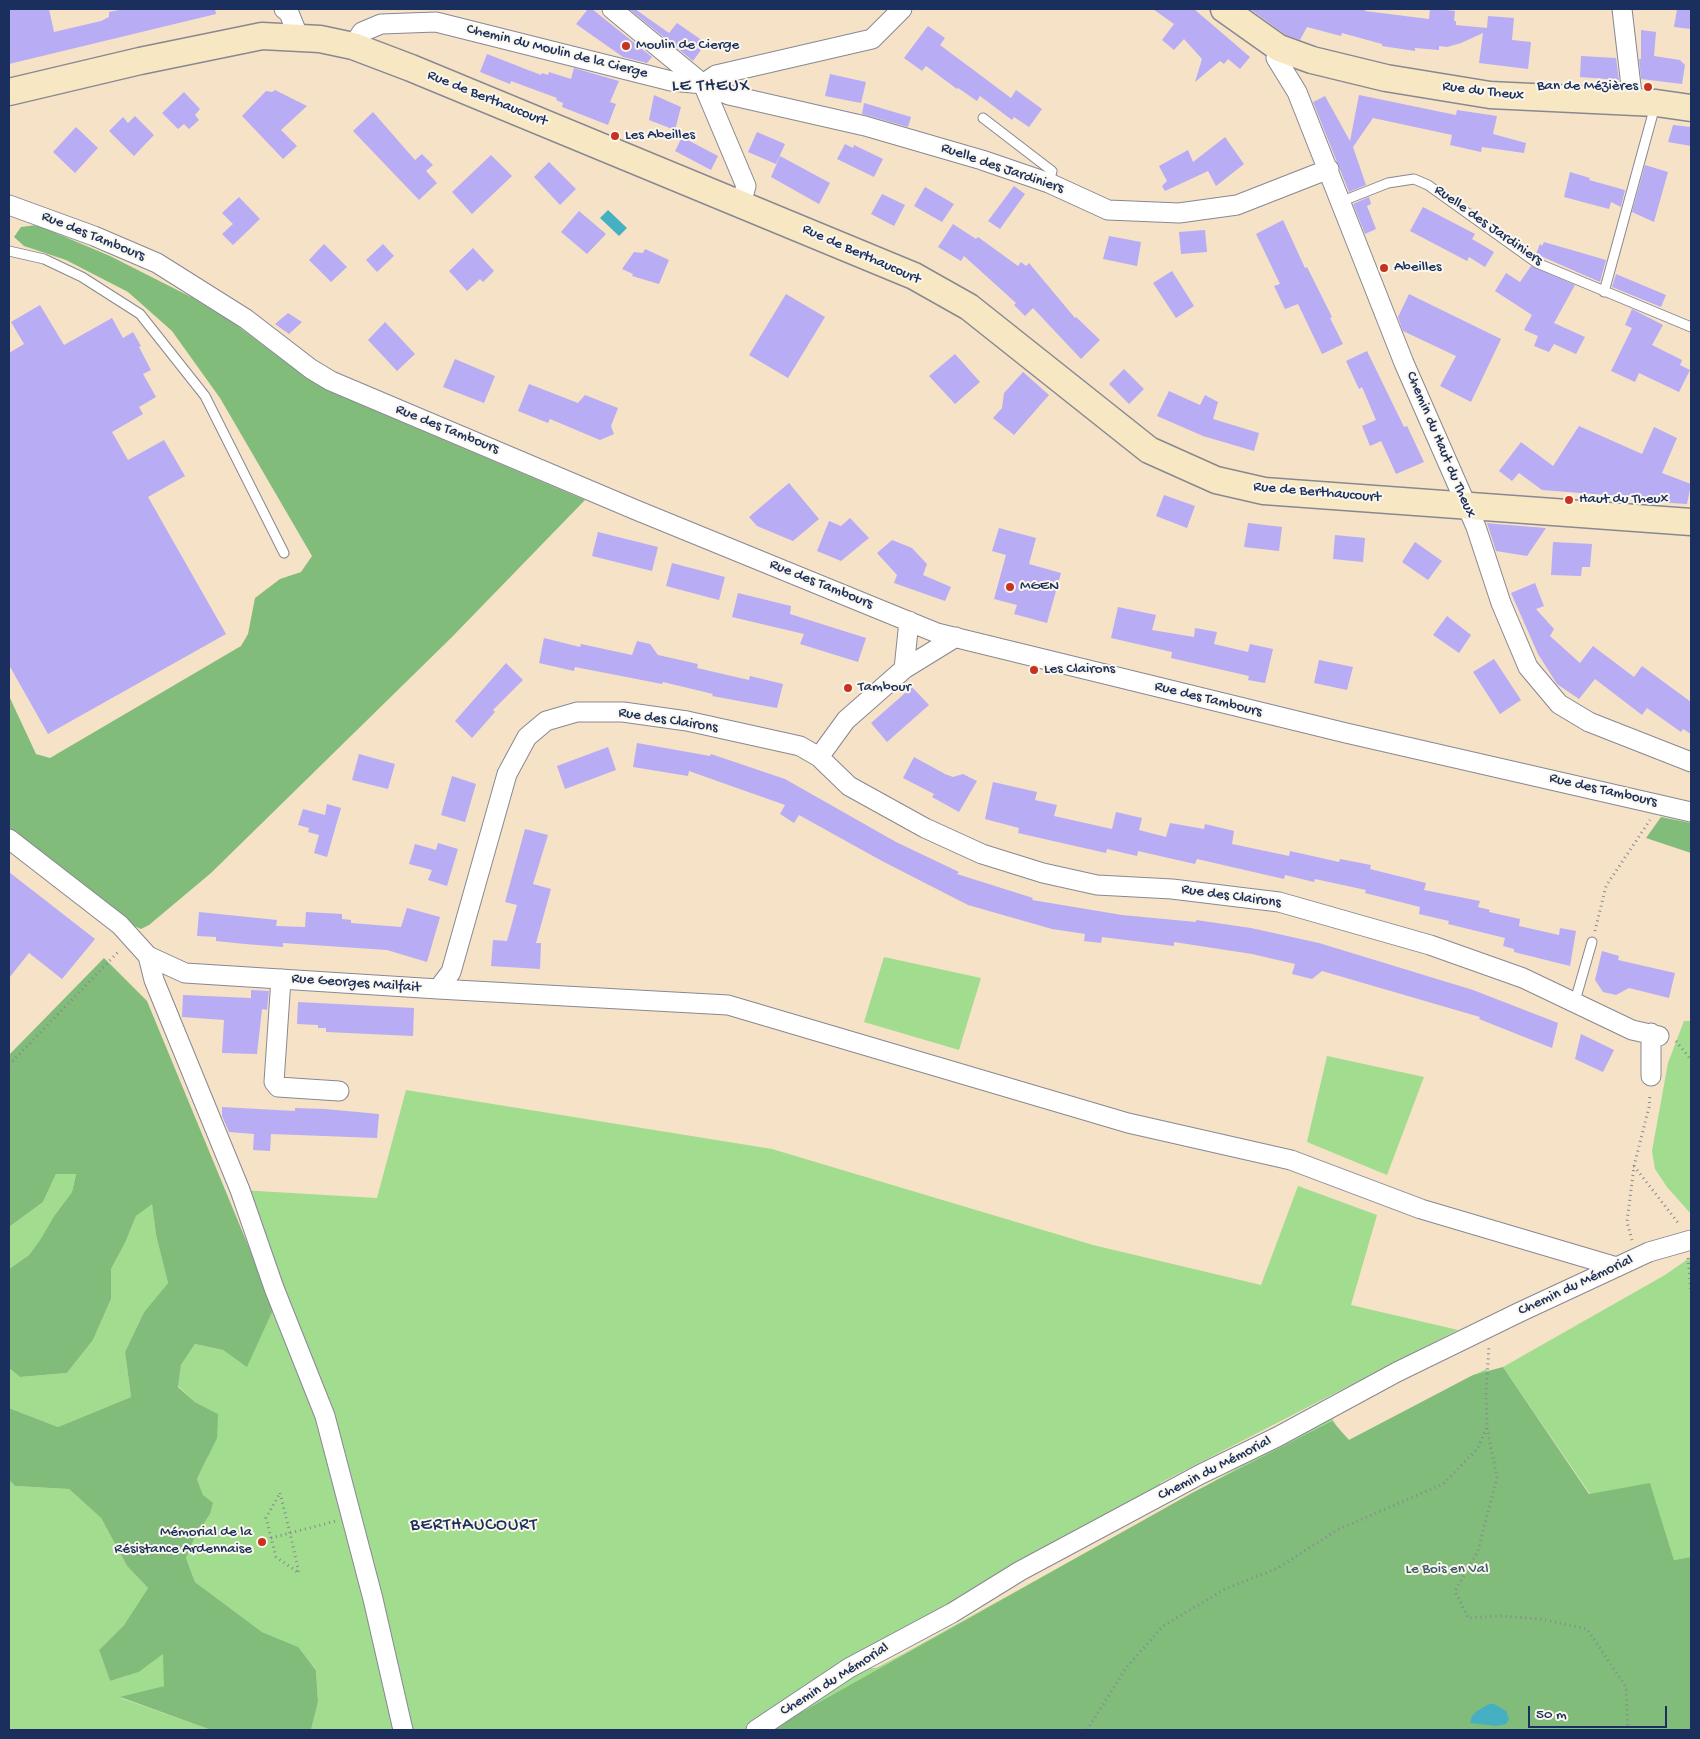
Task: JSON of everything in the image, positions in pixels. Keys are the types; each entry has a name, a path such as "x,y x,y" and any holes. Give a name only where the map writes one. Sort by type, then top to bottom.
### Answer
{"main road":[{"name":"Rue du Theux","path":"1224,9 1279,48 1312,60 1386,78 1490,95 1644,103 1691,108"},
{"name":"Rue de Berthaucourt","path":"9,92 262,36 320,39 353,46 411,68 885,263 969,307 1090,406 1149,450 1216,480 1264,491 1691,522"}],"street":[{"path":"284,9 289,13 299,38"},
{"path":"612,9 703,84 746,186 741,203"},
{"path":"703,84 716,75 872,38 902,9"},
{"path":"1622,9 1644,103"},
{"name":"Chemin du Moulin de la Cierge","path":"353,46 362,32 382,24 436,22 671,81 703,84"},
{"name":"Chemin du Haut du Theux","path":"1279,48 1276,58 1297,92 1339,202 1465,505 1476,527 1501,603 1528,667 1559,704 1589,722 1691,762"},
{"name":"Ruelle des Jardiniers","path":"703,84 729,96 864,126 982,160 1049,183 1108,210 1178,213 1237,205 1328,169"},
{"name":"Rue des Tambours","path":"9,204 94,236 157,264 246,319 311,369 331,381 636,510 937,633 1346,733 1691,812"},
{"path":"904,669 909,621"},
{"path":"820,757 846,720 904,669 956,637"},
{"name":"Rue des Clairons","path":"451,972 507,774 527,737 546,721 578,712 623,712 687,721 800,746 820,757 849,786 925,828 982,854 1043,873 1097,885 1172,889 1279,902 1430,945 1523,978 1575,1001 1632,1030 1655,1034 1651,1076"},
{"path":"9,840 120,925 148,956 154,980 240,1190 274,1288 325,1416 352,1516 403,1730"},
{"name":"Rue Georges Mailfait","path":"148,956 185,973 438,989 451,972"},
{"name":"Rue Georges Mailfait","path":"281,979 274,1082 278,1087 339,1091"},
{"path":"438,989 728,1004 1128,1123 1291,1160 1422,1209 1623,1264"},
{"name":"Chemin du Mémorial","path":"756,1730 849,1668 952,1613 1020,1571 1201,1474 1491,1326 1650,1252 1689,1241"}],"lane":[{"path":"1604,292 1644,103"},
{"path":"983,118 1052,171 1049,183"},
{"name":"Ruelle des Jardiniers","path":"1339,202 1388,184 1414,179 1428,184 1537,263 1691,327"},
{"path":"9,251 44,258 82,277 140,314 205,396 284,553"},
{"path":"1575,1001 1592,942"}],"path":[{"path":"1592,942 1606,886 1660,805"},
{"path":"9,1066 131,938"},
{"path":"1623,1264 1633,1244 1628,1222 1634,1166 1649,1107 1651,1076"},
{"path":"1634,1166 1689,1241 1688,1260 1691,1292"},
{"path":"1491,1326 1486,1392 1487,1427 1498,1477 1478,1551 1455,1591 1468,1618 1501,1616 1541,1619 1586,1629 1626,1687 1628,1730"},
{"path":"1087,1730 1126,1668 1163,1626 1225,1589 1278,1568 1337,1530 1443,1484 1478,1448 1487,1427"},
{"path":"280,1493 300,1574 276,1557 271,1538 266,1518 280,1493"},
{"path":"271,1538 352,1516"}],"green space":[{"path":"37,225 110,256 193,298 235,324 287,363 331,392 585,500 452,637 211,873 149,925 141,929 125,922 9,833 9,696 36,754 50,758 241,646 248,634 255,598 280,579 301,572 312,556 220,398 172,331 128,292 66,260 24,246 14,237 21,227"},
{"path":"1661,817 1691,823 1691,853 1646,838"},
{"path":"884,957 981,978 959,1050 864,1022"},
{"path":"104,958 147,1001 274,1308 247,1367 223,1350 195,1344 181,1365 178,1387 195,1402 218,1414 217,1438 197,1479 203,1495 213,1503 210,1514 194,1539 186,1558 195,1582 262,1632 298,1647 316,1670 318,1702 311,1730 211,1730 120,1697 164,1686 163,1654 139,1672 110,1681 99,1650 124,1625 148,1588 127,1566 101,1518 69,1489 15,1486 9,1480 9,1408 58,1427 131,1397 125,1352 144,1312 168,1283 156,1235 152,1204 136,1216 125,1243 111,1269 111,1299 93,1340 67,1373 20,1377 9,1368 9,1269 29,1255 40,1240 54,1216 72,1192 76,1174 56,1174 43,1202 9,1227 9,1055"},
{"path":"1684,1021 1690,1021 1691,1026 1691,1214 1667,1187 1655,1169 1652,1151 1668,1063"},
{"path":"1327,1056 1424,1077 1387,1175 1307,1142"},
{"path":"406,1090 772,1149 1093,1245 1261,1285 1298,1186 1377,1215 1351,1305 1458,1330 1160,1483 1168,1492 850,1668 876,1668 905,1653 1331,1416 1341,1434 1349,1440 1486,1369 1691,1730 311,1730 318,1702 316,1669 297,1647 262,1632 195,1582 186,1558 194,1539 210,1514 197,1479 207,1459 218,1414 195,1402 178,1386 181,1365 195,1344 223,1350 247,1366 274,1308 240,1190 377,1198"},
{"path":"76,1173 72,1192 54,1216 40,1240 29,1255 9,1269 9,1227 43,1202 56,1174"},
{"path":"152,1203 156,1235 168,1283 144,1312 125,1352 131,1397 58,1427 9,1408 9,1368 20,1377 67,1373 93,1340 111,1299 111,1269 125,1243 136,1216"},
{"path":"1688,1259 1691,1259 1691,1557 1674,1560 1650,1484 1590,1494 1503,1367 1665,1275"},
{"name":"Le Bois en Val","path":"1503,1367 1589,1494 1650,1483 1674,1560 1691,1557 1691,1730 770,1730 1192,1493 1332,1421 1349,1440 1473,1375"},
{"path":"9,1480 15,1486 69,1489 101,1518 127,1566 148,1588 124,1625 99,1650 110,1681 139,1672 164,1653 164,1686 121,1698 211,1730 9,1730"}],"water":[{"path":"608,210 627,228 619,236 600,218"},
{"path":"1489,1704 1494,1704 1506,1711 1509,1719 1506,1724 1497,1726 1470,1723 1472,1716 1477,1711"}],"building":[{"path":"9,9 49,9 54,32 101,21 109,17 109,12 124,9 215,9 216,14 9,64"},
{"path":"588,9 592,9 652,57 647,63 623,57 576,24"},
{"path":"629,9 635,9 669,33 677,23 706,43 693,61"},
{"path":"1153,9 1194,9 1250,57 1240,69 1228,59 1224,64 1220,61 1195,82 1202,59 1184,39 1174,50 1162,40 1174,24"},
{"path":"1250,9 1366,9 1365,11 1429,19 1430,9 1436,9 1455,11 1454,21 1456,21 1456,25 1487,28 1488,16 1514,18 1512,40 1531,42 1528,69 1479,63 1483,33 1461,43 1447,47 1439,46 1439,50 1415,48 1415,51 1382,46 1382,44 1342,33 1341,36 1307,27 1300,40 1286,35"},
{"path":"1677,9 1691,9 1691,29 1674,27"},
{"path":"928,26 945,38 940,45 1011,98 1016,90 1042,109 1029,127 1014,117 1012,120 980,96 977,101 926,66 922,71 904,58"},
{"path":"1641,30 1656,32 1654,56 1680,60 1685,65 1682,84 1641,79 1639,59 1641,59"},
{"path":"487,54 541,75 542,73 548,75 549,72 571,79 574,68 619,81 610,102 616,104 608,125 562,107 563,103 556,100 557,98 511,81 510,84 480,72"},
{"path":"1581,56 1616,58 1619,80 1580,77"},
{"path":"830,74 866,82 861,103 825,96"},
{"path":"275,90 307,106 281,130 297,146 283,159 242,116 266,91 272,92"},
{"path":"184,92 200,109 195,115 199,120 189,129 184,124 178,129 162,113"},
{"path":"654,95 681,107 675,130 649,120"},
{"path":"1359,95 1456,115 1457,110 1497,116 1493,134 1526,143 1524,153 1482,147 1481,152 1450,145 1452,135 1373,118 1353,147 1366,185 1349,192 1313,102 1325,96 1350,141"},
{"path":"864,103 911,117 908,127 862,114"},
{"path":"373,112 415,160 422,154 433,165 426,171 437,183 419,200 353,131"},
{"path":"135,116 154,135 134,156 109,131 123,117 128,123"},
{"path":"1673,125 1691,127 1691,146 1668,142"},
{"path":"76,127 98,148 75,173 53,152"},
{"path":"757,132 785,144 776,164 748,152"},
{"path":"682,137 718,156 711,170 675,151"},
{"path":"1225,137 1244,164 1216,186 1208,171 1165,191 1162,186 1167,181 1159,166 1188,150 1193,162"},
{"path":"845,144 853,148 854,145 883,159 874,177 837,159"},
{"path":"491,155 512,176 472,214 452,192"},
{"path":"780,156 830,183 819,204 771,177"},
{"path":"549,162 576,189 560,205 534,177"},
{"path":"1645,165 1668,172 1654,222 1632,212"},
{"path":"1570,172 1590,178 1589,180 1625,190 1621,207 1611,202 1609,209 1564,197"},
{"path":"1014,186 1025,194 1000,229 988,221"},
{"path":"925,187 954,204 942,222 914,206"},
{"path":"882,194 905,205 894,226 871,214"},
{"path":"239,197 260,219 233,245 222,234 233,224 222,213"},
{"path":"1369,197 1371,204 1367,206 1376,229 1365,234 1353,204"},
{"path":"1423,207 1475,234 1472,239 1494,252 1485,267 1469,257 1467,261 1410,231"},
{"path":"579,211 606,234 587,254 561,232"},
{"path":"1283,220 1305,268 1307,267 1332,317 1330,318 1343,344 1322,354 1298,304 1285,309 1274,286 1280,284 1256,234"},
{"path":"953,224 976,239 978,237 1018,266 1021,262 1026,266 1029,263 1075,318 1100,340 1081,359 1033,308 1025,316 1014,305 1016,303 964,256 961,261 938,247"},
{"path":"1205,230 1207,252 1181,254 1179,232"},
{"path":"1109,236 1141,242 1137,266 1103,259"},
{"path":"1544,242 1606,260 1600,282 1536,254 1540,244 1542,246"},
{"path":"324,244 347,267 331,282 309,260"},
{"path":"383,244 394,256 377,272 366,260"},
{"path":"473,248 494,271 483,282 480,279 467,291 449,271"},
{"path":"645,249 669,260 659,284 632,276 633,274 622,269 634,252 643,253"},
{"path":"1531,266 1575,285 1554,323 1585,337 1576,354 1554,344 1549,352 1534,346 1538,336 1524,330 1532,315 1495,291 1506,273 1520,282"},
{"path":"1172,271 1194,306 1176,318 1153,283"},
{"path":"1616,274 1666,295 1661,307 1612,287"},
{"path":"786,294 825,317 788,378 749,355"},
{"path":"1409,294 1501,339 1471,402 1440,386 1456,356 1403,331 1398,317"},
{"path":"40,305 64,345 112,318 123,338 133,332 141,346 139,347 151,370 143,374 156,397 139,407 143,414 112,432 128,460 164,440 185,476 148,497 226,634 48,734 9,665 9,353 24,344 11,322"},
{"path":"1632,309 1663,325 1652,345 1682,360 1680,365 1690,370 1679,392 1639,373 1635,382 1611,371 1632,328 1625,325"},
{"path":"288,313 302,322 289,334 275,324"},
{"path":"385,322 415,354 397,371 368,340"},
{"path":"1367,351 1404,427 1407,426 1424,462 1396,474 1381,441 1370,446 1362,426 1376,420 1362,387 1359,389 1346,361"},
{"path":"955,354 980,382 955,404 929,376"},
{"path":"455,359 495,376 484,403 443,387"},
{"path":"1124,369 1144,389 1129,404 1109,384"},
{"path":"1023,372 1049,395 1014,435 993,418 1002,408 1004,393"},
{"path":"529,384 578,403 585,395 618,408 611,426 614,434 600,440 550,419 548,423 518,411"},
{"path":"1169,391 1200,405 1205,395 1218,402 1213,419 1259,433 1254,451 1203,436 1157,416"},
{"path":"1579,426 1642,454 1654,427 1677,438 1662,473 1691,484 1687,504 1642,501 1644,498 1542,490 1519,473 1512,481 1499,471 1521,442 1553,466"},
{"path":"789,483 819,519 793,541 757,526 749,517"},
{"path":"1164,495 1195,506 1187,528 1156,516"},
{"path":"850,518 869,538 841,561 817,551 829,521 841,526"},
{"path":"1248,523 1282,527 1279,551 1244,547"},
{"path":"1487,523 1546,528 1527,556 1496,551"},
{"path":"999,528 1036,538 1029,564 1061,573 1047,623 1014,614 1017,605 994,599 1006,555 992,551"},
{"path":"598,532 658,547 652,571 592,556"},
{"path":"1335,535 1365,538 1363,562 1333,559"},
{"path":"892,540 912,548 927,564 923,575 951,587 945,601 894,583 897,575 877,553"},
{"path":"1415,542 1442,561 1428,580 1402,562"},
{"path":"1553,542 1592,544 1590,567 1582,567 1581,576 1551,575"},
{"path":"672,563 725,577 719,600 666,586"},
{"path":"1535,583 1544,606 1536,609 1554,629 1550,636 1580,663 1593,646 1634,677 1642,666 1691,702 1691,734 1683,729 1681,732 1647,708 1642,715 1595,679 1579,699 1557,684 1538,654 1511,593"},
{"path":"738,593 791,606 790,614 866,638 858,662 800,644 804,634 732,617"},
{"path":"1118,607 1156,615 1152,630 1194,637 1195,628 1217,632 1214,644 1248,652 1250,644 1273,649 1265,683 1248,680 1249,676 1171,658 1172,652 1111,638"},
{"path":"1447,616 1471,635 1459,653 1433,635"},
{"path":"544,638 580,647 581,644 632,655 637,641 650,644 658,655 698,664 697,668 749,680 750,676 783,684 777,708 712,696 713,694 663,682 662,684 575,667 574,671 539,663"},
{"path":"1494,659 1521,700 1500,714 1473,672"},
{"path":"1319,660 1353,667 1347,690 1314,683"},
{"path":"506,663 523,680 493,710 495,712 472,738 455,721"},
{"path":"912,687 929,705 887,742 871,723"},
{"path":"637,743 710,756 711,754 785,779 896,842 959,872 957,874 1033,898 1032,900 1122,915 1196,922 1196,920 1251,928 1319,943 1473,990 1558,1023 1552,1048 1479,1019 1480,1017 1322,971 1312,979 1292,974 1295,964 1252,954 1174,942 1174,946 1102,937 1101,943 1084,941 1085,934 1052,929 968,905 882,861 799,815 794,823 780,814 785,805 689,771 688,776 633,767"},
{"path":"608,747 616,770 565,789 557,766"},
{"path":"359,754 395,764 388,789 352,780"},
{"path":"914,757 945,774 953,777 963,774 977,781 959,812 932,797 934,794 903,778"},
{"path":"452,776 476,784 465,822 441,815"},
{"path":"993,782 1037,792 1035,800 1057,805 1054,816 1112,829 1116,812 1142,818 1139,830 1166,837 1170,823 1204,829 1205,824 1234,831 1232,844 1289,856 1290,851 1339,862 1340,859 1371,865 1370,869 1426,883 1424,890 1480,901 1478,907 1490,910 1489,912 1520,919 1519,926 1559,935 1560,928 1576,931 1570,966 1514,952 1514,949 1503,946 1505,938 1448,924 1449,921 1419,914 1420,907 1365,893 1366,890 1315,879 1314,882 1285,875 1284,879 1197,859 1195,864 1138,851 1137,856 1107,849 1106,853 1018,833 1019,828 985,819"},
{"path":"327,804 341,808 327,857 314,853 319,835 308,832 309,828 298,825 303,809 325,815"},
{"path":"525,829 548,835 533,884 551,889 536,943 541,943 540,969 491,966 493,940 507,941 517,905 505,902"},
{"path":"438,843 458,849 447,886 428,880 432,870 409,864 415,844 436,850"},
{"path":"9,872 95,939 62,979 29,953 9,978"},
{"path":"407,908 440,917 427,962 387,950 283,943 283,947 216,941 216,937 197,936 199,912 277,920 276,926 305,927 306,912 342,914 342,919 351,920 351,923 401,927"},
{"path":"1602,951 1619,956 1618,960 1675,973 1669,998 1629,988 1616,995 1603,992 1595,980"},
{"path":"251,990 269,991 267,1010 262,1009 257,1054 222,1053 224,1020 182,1017 183,995 251,998"},
{"path":"298,1002 414,1008 413,1036 326,1032 326,1028 318,1028 318,1025 297,1024"},
{"path":"1581,1034 1614,1050 1603,1072 1575,1059"},
{"path":"222,1107 295,1111 295,1108 325,1109 379,1114 377,1138 271,1134 270,1151 253,1150 254,1134 229,1132 222,1116"}],"place":[{"name":"Moulin de Cierge","path":"626,46"},
{"name":"Ban de Mézières","path":"1648,87"},
{"name":"Les Abeilles","path":"615,136"},
{"name":"Abeilles","path":"1384,268"},
{"name":"Haut du Theux","path":"1569,500"},
{"name":"MGEN","path":"1010,587"},
{"name":"Les Clairons","path":"1034,670"},
{"name":"Tambour","path":"848,688"},
{"name":"Mémorial de la Résistance Ardennaise","path":"262,1542"}],"district":[{"name":"LE THEUX","path":"711,87"},
{"name":"BERTHAUCOURT","path":"474,1526"}]}
